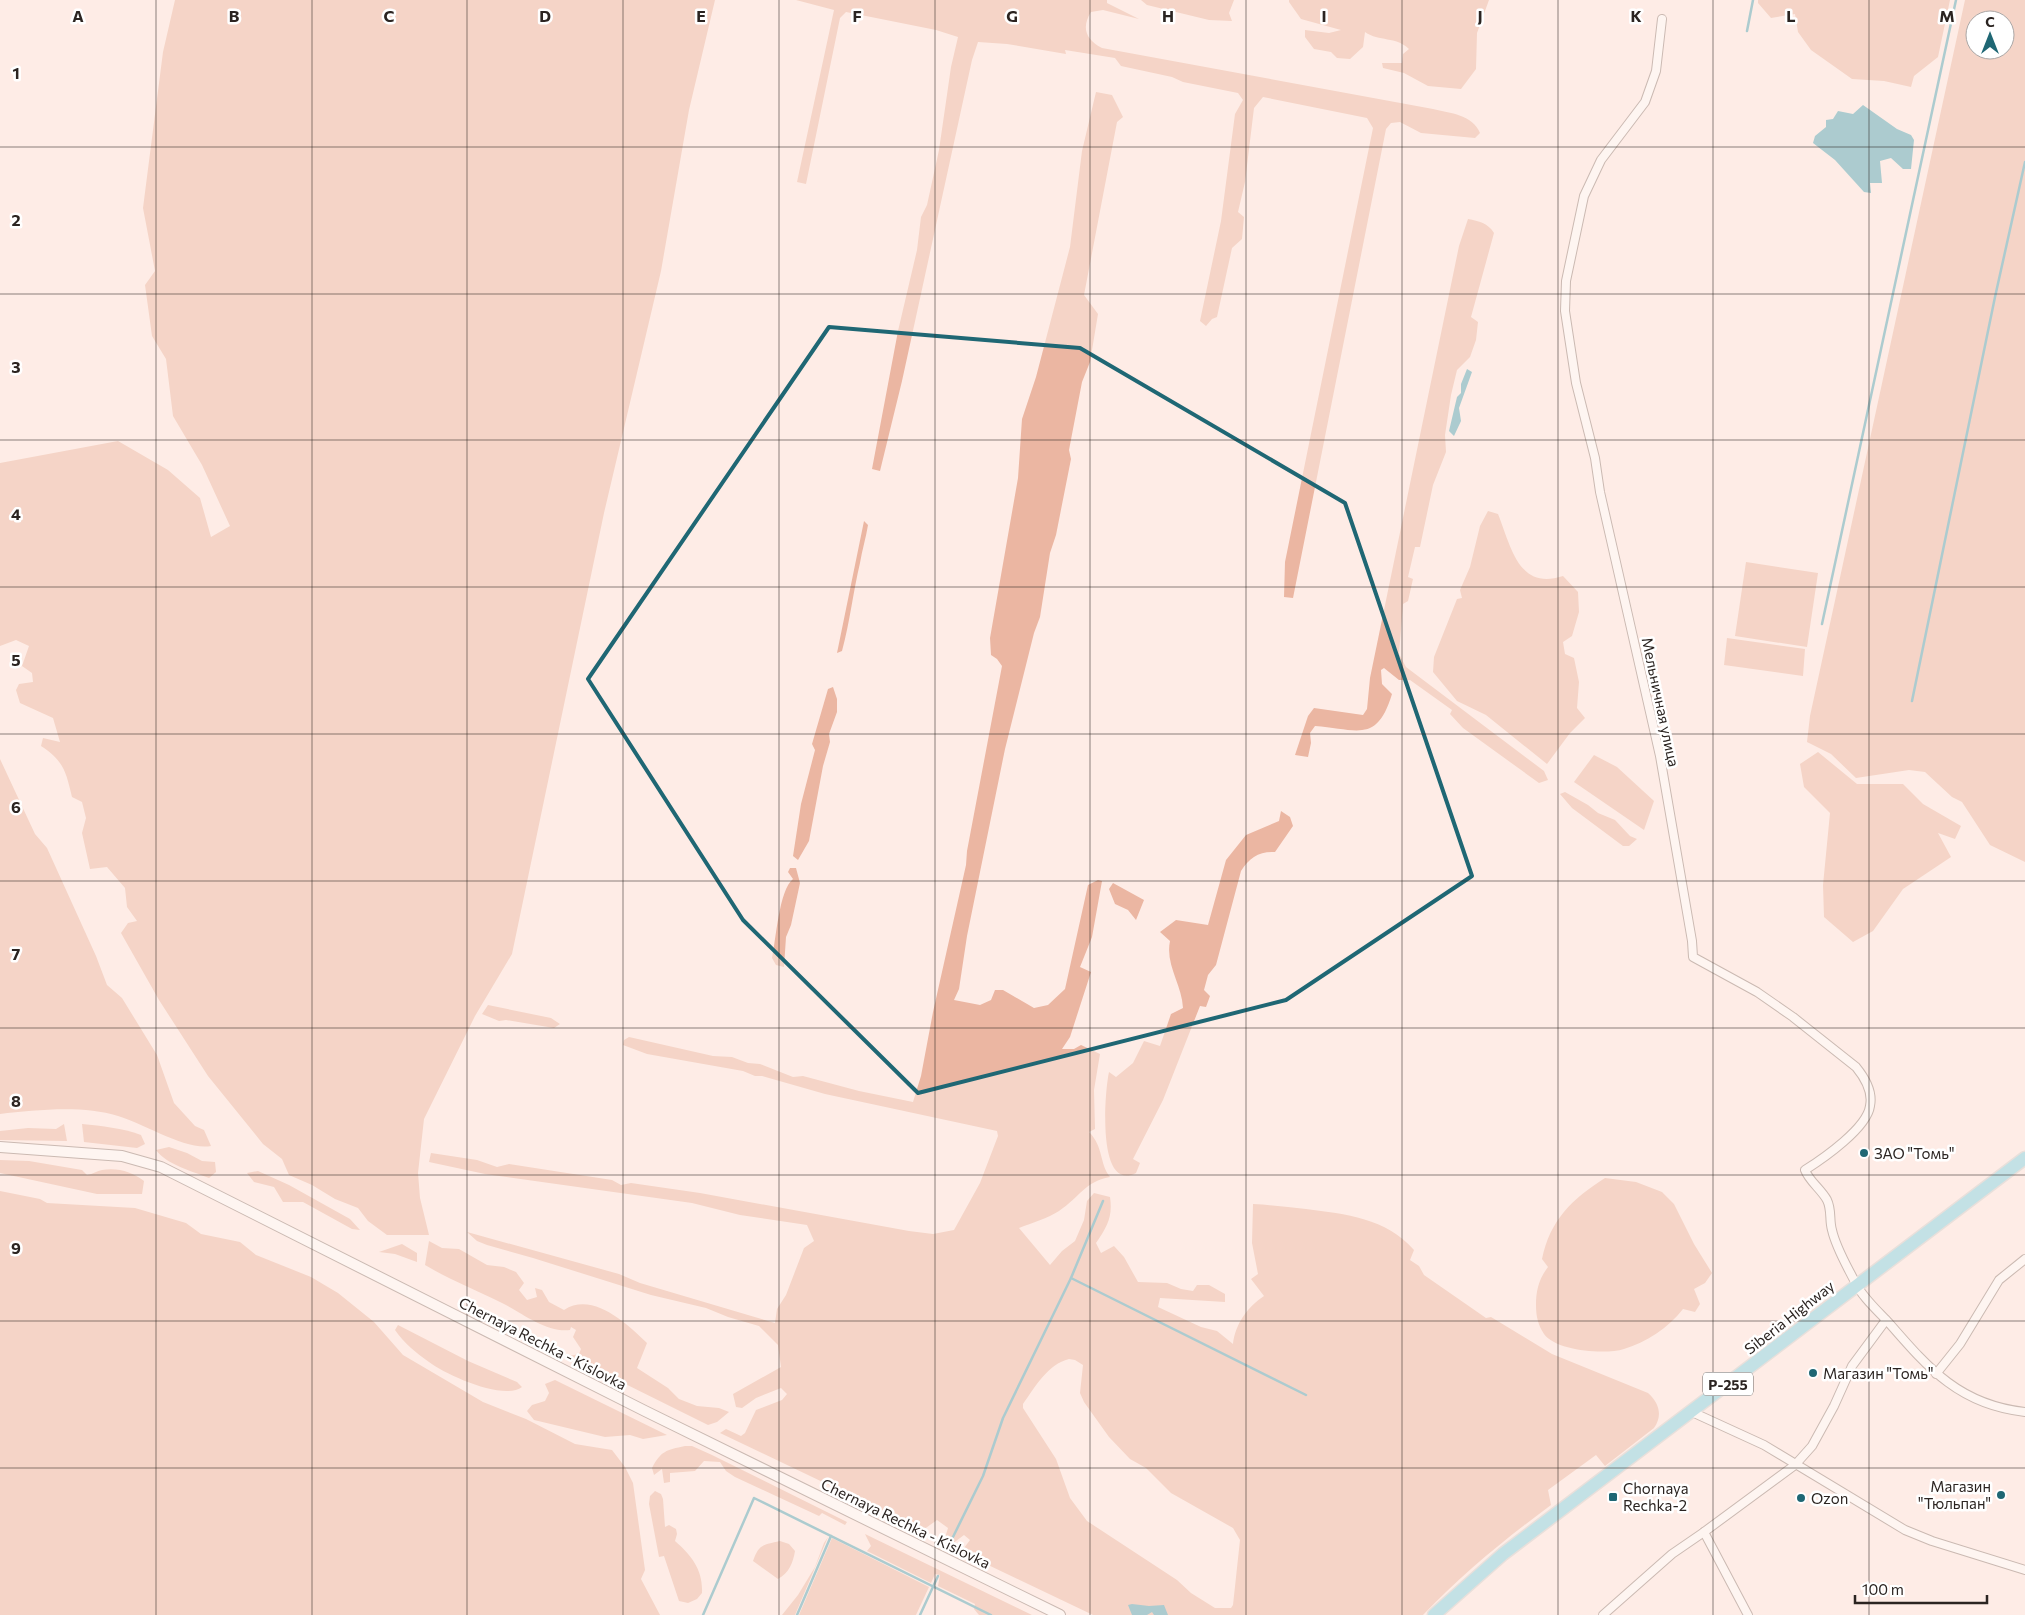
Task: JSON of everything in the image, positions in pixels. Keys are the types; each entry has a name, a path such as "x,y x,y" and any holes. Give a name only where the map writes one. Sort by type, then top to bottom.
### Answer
{"highway":[{"name":"Siberia Highway","path":"1434,1615 1502,1554 2025,1158"}],"street":[{"name":"Мельничная улица","path":"1662,19 1656,71 1645,102 1602,160 1584,196 1566,281 1565,311 1576,383 1595,458 1612,549 1660,756 1692,941 1693,957 1757,992 1793,1017 1856,1068 1867,1084 1871,1101 1866,1115 1834,1150 1805,1170 1808,1177 1814,1182 1827,1201 1831,1212 1832,1230 1857,1285"},
{"name":"Chernaya Rechka - Kislovka","path":"0,1148 122,1156 161,1167 645,1412 1060,1615"},
{"path":"1936,1374 1960,1344 1999,1280 2025,1259"},
{"path":"1857,1285 1886,1320 1936,1374 1982,1402 2025,1412"},
{"path":"1603,1615 1672,1554 1795,1465 1812,1446 1834,1406 1852,1366 1886,1320"},
{"path":"1692,1412 1764,1445 1905,1530 1932,1541 2025,1570"},
{"path":"1704,1532 1748,1615"}],"highlighted area":[{"path":"829,327 1080,348 1345,503 1472,876 1286,1000 918,1093 743,920 588,679"}],"shaded area":[{"path":"175,0 715,0 689,110 661,271 604,513 512,954 475,1016 424,1119 418,1173 420,1198 429,1235 387,1235 368,1221 358,1208 335,1199 312,1185 289,1175 282,1159 263,1144 208,1076 159,1000 121,933 128,923 137,921 127,907 125,888 107,867 90,869 82,833 86,818 82,802 72,797 63,768 49,751 41,746 43,738 60,742 53,718 20,703 16,690 19,684 33,682 32,673 22,666 29,646 16,640 0,646 0,463 118,441 168,470 200,498 211,537 230,526 202,465 173,416 166,359 152,336 145,285 155,271 143,208 163,52"},
{"path":"796,0 1107,0 1107,3 1139,19 1103,10 1091,12 1086,23 1087,33 1092,41 1102,48 1433,109 1460,116 1477,127 1480,133 1475,138 1421,133 1400,122 1391,123 1386,129 1293,598 1284,597 1285,562 1373,128 1367,118 1263,97 1254,108 1245,182 1238,212 1244,217 1242,239 1232,248 1217,317 1212,319 1206,326 1200,321 1221,221 1235,114 1243,100 1238,93 1183,82 1172,77 1121,66 1115,58 1065,50 1066,54 1007,44 978,42 972,60 902,381 880,471 872,469 898,331 917,250 921,217 927,205 939,150 951,67 958,37 936,30 846,12 840,18 806,184 797,182 834,10"},
{"path":"1141,0 1234,0 1229,13 1232,21 1209,20 1147,5"},
{"path":"1289,0 1489,0 1477,33 1476,69 1461,89 1428,86 1404,73 1383,68 1382,63 1402,63 1403,54 1409,49 1399,42 1376,37 1365,32 1363,47 1350,59 1337,58 1331,52 1314,49 1305,37 1305,30 1329,33 1341,30 1301,19"},
{"path":"1758,0 1950,0 1938,57 1914,76 1911,87 1884,81 1852,79 1811,50 1798,32 1795,14 1771,18 1758,3"},
{"path":"1965,0 2025,0 2025,862 1990,845 1962,802 1952,797 1925,772 1909,770 1856,778 1831,754 1807,742 1810,716"},
{"path":"1096,92 1112,95 1123,117 1117,122 1084,295 1098,314 1090,362 1082,382 1069,450 1071,459 1056,535 1050,553 1040,617 1034,633 1005,749 967,936 959,989 954,1000 980,1005 991,1000 995,990 1003,990 1034,1008 1048,1005 1065,989 1088,885 1098,880 1102,881 1092,937 1080,967 1091,972 1070,1037 1062,1049 1074,1049 1081,1045 1100,1054 1094,1090 1095,1129 1089,1132 1097,1143 1104,1166 1110,1177 1101,1179 1088,1186 1055,1214 1019,1228 1050,1265 1062,1251 1075,1241 1084,1220 1087,1201 1094,1193 1110,1197 1110,1216 1096,1243 1101,1253 1114,1246 1124,1257 1138,1282 1167,1283 1181,1289 1193,1291 1197,1285 1209,1285 1225,1294 1225,1302 1160,1298 1158,1307 1201,1327 1217,1331 1233,1344 1239,1323 1252,1305 1264,1296 1251,1279 1258,1274 1252,1243 1253,1204 1336,1213 1364,1219 1378,1224 1403,1239 1414,1250 1410,1260 1419,1266 1424,1275 1486,1318 1491,1317 1552,1354 1648,1393 1652,1397 1659,1409 1657,1423 1654,1428 1605,1466 1596,1455 1548,1490 1551,1505 1484,1557 1423,1615 1093,1615 961,1552 970,1540 964,1535 952,1544 944,1541 948,1528 937,1520 923,1530 720,1433 726,1429 741,1436 745,1433 756,1410 782,1400 787,1394 781,1388 756,1398 742,1408 736,1407 733,1394 781,1367 778,1345 759,1326 706,1308 651,1295 487,1245 477,1241 467,1232 619,1274 640,1283 775,1323 777,1309 786,1295 804,1248 814,1241 807,1225 740,1215 692,1203 485,1174 429,1162 431,1153 477,1160 497,1167 509,1164 612,1180 621,1185 631,1183 700,1193 909,1231 933,1234 954,1230 980,1183 998,1136 997,1131 825,1094 762,1076 755,1076 743,1071 647,1054 623,1045 624,1040 629,1037 713,1056 732,1057 748,1063 760,1064 793,1077 803,1076 859,1091 913,1102 921,1076 933,1012 966,865 967,851 1002,666 991,655 990,638 1018,478 1022,419 1036,377 1070,247 1082,151","holes":["1069,1359 1083,1365 1080,1393 1084,1402 1109,1437 1130,1459 1146,1468 1171,1493 1233,1528 1240,1540 1233,1605 1231,1608 1215,1608 1191,1593 1177,1580 1087,1521 1070,1498 1056,1459 1023,1408 1023,1404 1048,1371 1061,1362"]},
{"path":"1468,219 1483,223 1494,233 1471,317 1478,322 1476,340 1470,357 1457,370 1445,435 1446,452 1433,485 1420,547 1415,547 1408,577 1413,579 1408,601 1403,604 1399,654 1406,667 1544,771 1548,780 1539,783 1463,728 1450,714 1452,710 1410,680 1399,680 1384,668 1381,670 1382,684 1392,694 1380,721 1364,730 1315,726 1310,733 1311,743 1308,757 1295,755 1308,716 1314,708 1363,715 1367,709 1370,678 1459,246"},
{"path":"1488,511 1498,514 1512,552 1518,563 1526,571 1536,577 1548,579 1563,576 1578,592 1579,612 1572,636 1563,642 1565,654 1574,658 1579,682 1577,708 1585,718 1570,733 1547,764 1486,715 1457,701 1433,672 1434,657 1457,599 1462,598 1460,590 1470,567 1480,526"},
{"path":"864,521 868,525 847,629 842,651 837,653"},
{"path":"1746,562 1818,573 1807,647 1735,636"},
{"path":"1727,638 1805,649 1803,676 1724,665"},
{"path":"833,687 837,699 837,712 829,734 830,742 823,766 809,841 798,860 793,856 801,804 815,750 812,744 828,689"},
{"path":"1818,752 1857,784 1903,784 1923,804 1961,826 1955,839 1938,833 1951,857 1903,889 1873,931 1853,942 1824,917 1823,885 1830,813 1804,787 1800,764"},
{"path":"1594,755 1617,767 1654,801 1644,830 1574,782"},
{"path":"0,759 35,834 47,848 96,956 107,985 122,998 157,1055 174,1103 195,1126 204,1130 211,1146 177,1141 118,1116 90,1110 59,1109 0,1114"},
{"path":"1565,792 1598,813 1615,820 1630,836 1637,839 1629,846 1623,846 1572,808 1560,794"},
{"path":"1281,811 1290,817 1293,826 1275,852 1255,856 1247,862 1241,871 1216,965 1208,975 1204,990 1210,996 1206,1007 1200,1006 1163,1100 1133,1159 1140,1163 1136,1173 1123,1175 1114,1168 1109,1155 1106,1137 1105,1117 1109,1072 1116,1077 1133,1063 1144,1041 1160,1046 1171,1014 1183,1008 1170,958 1170,941 1160,932 1176,920 1208,925 1226,860 1246,835 1279,821"},
{"path":"790,868 796,868 800,883 791,925 786,937 784,967 776,965 772,958 781,904 784,893 793,879 788,872"},
{"path":"1113,883 1144,900 1136,920 1128,910 1115,904 1109,889"},
{"path":"488,1005 551,1018 560,1024 554,1028 506,1020 499,1021 482,1014"},
{"path":"64,1124 67,1141 0,1140 0,1131 28,1128 56,1129"},
{"path":"82,1124 112,1128 141,1135 145,1144 137,1148 84,1142"},
{"path":"169,1147 187,1153 202,1161 215,1162 216,1172 209,1178 173,1164 156,1150"},
{"path":"0,1160 29,1161 82,1170 87,1175 108,1169 125,1171 144,1181 142,1194 97,1194 0,1173"},
{"path":"258,1171 289,1185 350,1219 360,1230 352,1229 303,1202 283,1202 274,1187 254,1182 247,1173"},
{"path":"1605,1178 1636,1182 1662,1192 1674,1204 1694,1244 1712,1273 1705,1283 1694,1289 1700,1304 1695,1312 1683,1309 1664,1328 1649,1338 1624,1349 1605,1352 1570,1348 1550,1340 1544,1334 1539,1324 1536,1313 1536,1300 1540,1280 1548,1267 1542,1259 1546,1245 1557,1222 1582,1194"},
{"path":"0,1191 40,1199 47,1203 135,1208 186,1223 201,1234 240,1242 256,1255 311,1277 338,1293 374,1322 403,1355 483,1402 526,1419 575,1444 612,1450 625,1467 633,1483 645,1570 641,1579 660,1615 0,1615"},
{"path":"429,1241 442,1248 459,1249 487,1265 504,1267 516,1272 524,1283 519,1290 527,1300 537,1297 535,1288 542,1290 549,1302 564,1310 575,1305 586,1304 609,1312 630,1327 647,1343 637,1368 668,1388 679,1399 697,1406 719,1408 729,1412 717,1422 708,1425 569,1356 579,1354 581,1349 573,1337 576,1330 571,1327 570,1330 561,1330 544,1325 425,1265"},
{"path":"402,1244 417,1253 417,1262 395,1254 379,1252"},
{"path":"398,1325 468,1361 517,1382 522,1387 502,1391 489,1389 448,1373 424,1359 406,1343 395,1330"},
{"path":"555,1380 667,1435 643,1439 630,1435 605,1437 534,1420 527,1411 532,1405 545,1401 549,1393 545,1384"},
{"path":"685,1446 692,1446 712,1455 847,1522 845,1525 822,1513 819,1516 735,1477 726,1471 720,1462 704,1461 695,1471 670,1473 670,1482 664,1483 662,1469 654,1475 652,1468 658,1458 665,1452"},
{"path":"655,1491 661,1494 663,1499 665,1527 669,1525 676,1529 675,1541 687,1552 701,1577 702,1593 697,1599 688,1603 679,1601 664,1556 659,1557 649,1504 650,1496"},
{"path":"865,1534 1032,1615 979,1615 974,1609 975,1604 938,1586 940,1575 935,1574 931,1583 867,1551 871,1546"},
{"path":"828,1537 795,1615 782,1615 798,1595 815,1567"},
{"path":"832,1538 929,1587 916,1615 799,1615"},
{"path":"780,1541 789,1544 795,1551 790,1567 778,1579 753,1561 757,1551 762,1546"}],"water":[{"path":"1863,105 1897,129 1911,135 1914,140 1911,169 1903,169 1891,158 1880,161 1882,183 1870,183 1871,193 1864,192 1835,160 1813,143 1815,136 1826,127 1826,120 1833,119 1838,111 1853,114"},
{"path":"1467,369 1472,372 1459,408 1461,421 1454,436 1449,431 1457,397 1461,393 1461,384"},
{"path":"1128,1605 1164,1605 1168,1615 1154,1615 1152,1612 1147,1615 1132,1615"}],"waterway":[{"path":"1747,31 1753,0"},
{"path":"1822,624 1956,0"},
{"path":"1912,701 1995,297 2025,162"},
{"path":"951,1541 983,1476 1003,1418 1071,1278 1103,1201"},
{"path":"1071,1278 1306,1395"},
{"path":"703,1615 754,1498 991,1615"},
{"path":"797,1615 831,1536"},
{"path":"920,1615 938,1576"}],"place":[{"name":"ЗАО \"Томь\"","path":"1864,1153"},
{"name":"Магазин \"Томь\"","path":"1813,1373"},
{"name":"Магазин \"Тюльпан\"","path":"2001,1495"},
{"name":"Chornaya Rechka-2","path":"1613,1497"},
{"name":"Ozon","path":"1801,1498"}]}
